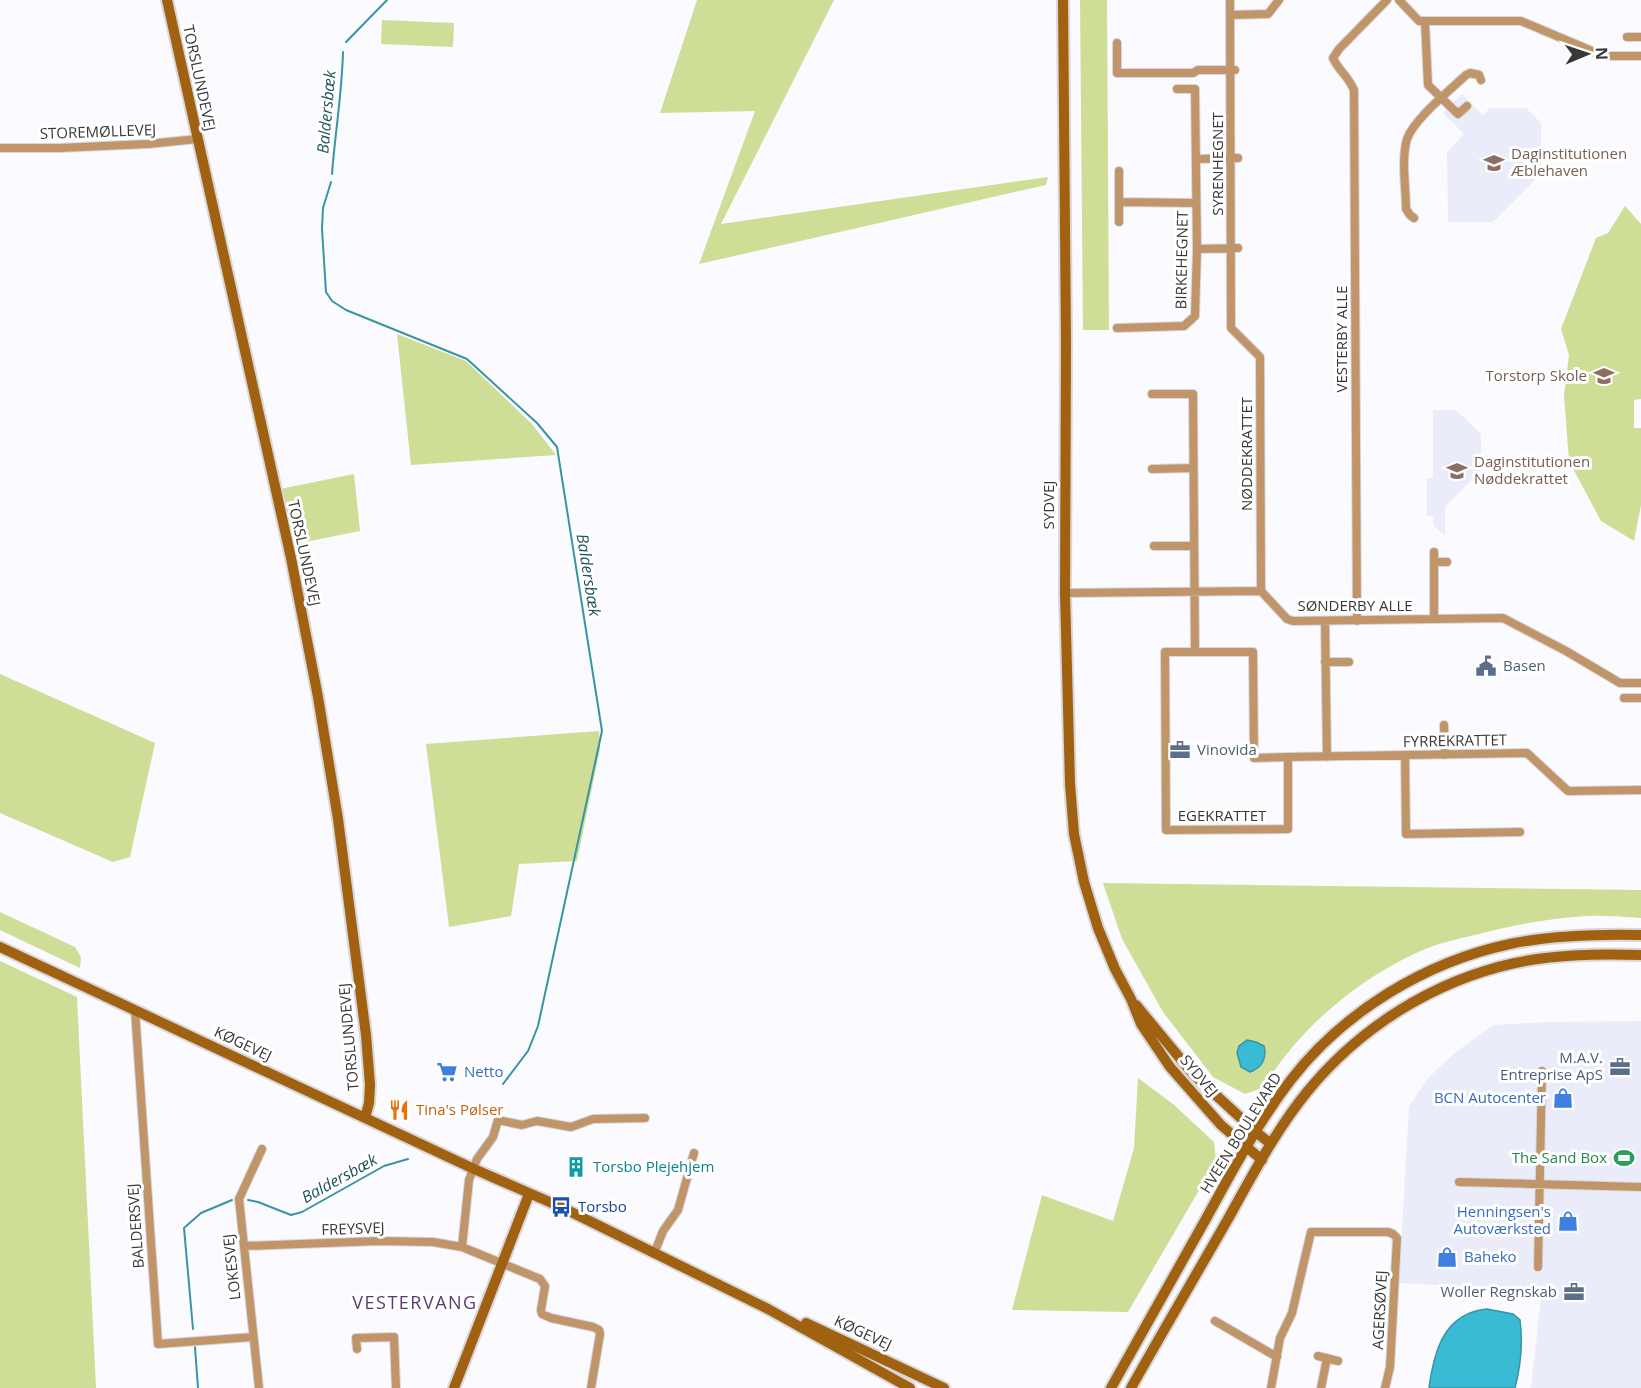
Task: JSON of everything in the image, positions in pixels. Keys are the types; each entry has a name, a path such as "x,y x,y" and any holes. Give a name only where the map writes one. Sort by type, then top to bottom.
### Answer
{"street":[{"name":"TORSLUNDEVEJ","path":"167,0 291,558 318,697 338,819 366,1035 370,1085 365,1118"},
{"name":"SYDVEJ","path":"1063,0 1066,343 1065,593 1070,784 1074,834 1084,882 1098,928 1141,1024 1170,1067 1206,1108 1262,1160"},
{"name":"SYRENHEGNET","path":"1230,0 1234,158 1231,328"},
{"path":"1230,15 1268,14 1279,0"},
{"name":"VESTERBY ALLE","path":"1357,621 1354,90 1350,80 1336,65 1333,58 1339,49 1388,0"},
{"path":"1399,0 1419,21 1521,21 1604,56 1641,56"},
{"path":"1425,22 1428,85 1458,114 1467,106"},
{"path":"1627,37 1641,37"},
{"path":"1117,43 1117,73 1233,70"},
{"path":"1414,218 1406,208 1405,149 1408,137 1415,125 1441,98 1470,73 1479,75 1481,80"},
{"name":"BIRKEHEGNET","path":"1117,327 1184,326 1195,316 1197,249 1195,89 1177,89"},
{"name":"STOREMØLLEVEJ","path":"0,148 137,145 197,139"},
{"path":"1196,159 1234,158"},
{"path":"1119,171 1119,222"},
{"path":"1119,202 1196,203"},
{"path":"1197,249 1234,248"},
{"name":"NØDDEKRATTET","path":"1231,328 1260,357 1261,591"},
{"path":"1152,394 1193,394 1195,652"},
{"path":"1152,469 1193,468"},
{"path":"1154,546 1194,546"},
{"path":"1434,552 1434,619"},
{"path":"1434,562 1447,562"},
{"path":"1065,593 1261,591"},
{"name":"SØNDERBY ALLE","path":"1261,591 1287,619 1293,621 1503,618 1620,683 1641,683"},
{"path":"1325,621 1327,757"},
{"name":"EGEKRATTET","path":"1165,652 1195,652 1253,652 1254,758 1288,757 1288,829 1166,830 1165,652"},
{"path":"1325,662 1349,662"},
{"path":"1624,698 1641,698"},
{"path":"1444,725 1445,755"},
{"name":"FYRREKRATTET","path":"1288,757 1527,753 1568,791 1641,790"},
{"path":"1405,755 1406,834 1520,832"},
{"name":"HVEEN BOULEVARD","path":"1111,1388 1246,1147 1291,1080 1313,1055 1347,1023 1373,1003 1401,986 1440,966 1473,954 1508,944 1574,935 1641,935"},
{"name":"KØGEVEJ","path":"0,947 529,1194 768,1309 910,1388"},
{"name":"HVEEN BOULEVARD","path":"1131,1388 1271,1144 1306,1093 1362,1037 1412,1002 1468,977 1514,963 1575,955 1641,955"},
{"name":"SYDVEJ","path":"1131,999 1193,1074 1271,1144"},
{"name":"BALDERSVEJ","path":"135,1010 158,1344 253,1337"},
{"path":"1538,1267 1542,1071"},
{"path":"462,1247 467,1189 477,1159 493,1137 498,1120 522,1125 537,1121 571,1127 593,1119 645,1118"},
{"name":"LOKESVEJ","path":"258,1388 239,1199 262,1149"},
{"path":"654,1254 663,1231 678,1210 694,1153"},
{"path":"1459,1182 1641,1187"},
{"path":"454,1388 529,1194"},
{"name":"AGERSØVEJ","path":"1277,1358 1280,1338 1292,1313 1311,1232 1393,1234 1397,1238 1395,1287 1390,1367 1385,1388"},
{"name":"FREYSVEJ","path":"244,1246 421,1241 462,1247 540,1279 545,1286 542,1314 599,1330 591,1388"},
{"name":"KØGEVEJ","path":"768,1309 807,1323 944,1388"},
{"path":"1215,1322 1277,1358 1271,1388"},
{"path":"357,1349 356,1338 394,1337 396,1388"},
{"path":"1318,1356 1338,1361"},
{"path":"1321,1388 1327,1358"},
{"path":"899,1382 920,1388"}],"shaded area":[{"name":"Daginstitutionen Æblehaven","path":"1462,94 1483,115 1490,108 1526,108 1541,123 1541,174 1493,222 1448,222 1447,152 1464,134 1443,113"},
{"name":"Daginstitutionen Nøddekrattet","path":"1433,410 1456,410 1481,434 1481,456 1488,463 1445,507 1445,536 1434,526 1433,516 1427,516 1427,478 1433,478"},
{"path":"1641,1021 1641,1388 1531,1388 1542,1290 1399,1283 1409,1106 1429,1077 1456,1052 1493,1025"}],"green space":[{"path":"697,0 834,0 721,224 1048,177 1046,185 699,264 755,111 660,113"},
{"path":"1080,0 1107,0 1109,330 1083,330"},
{"path":"382,20 454,23 453,47 381,44"},
{"name":"Torstorp Skole","path":"1625,206 1641,224 1641,399 1634,400 1634,428 1641,428 1641,505 1634,541 1601,521 1569,461 1564,396 1569,355 1561,329 1596,238 1608,233"},
{"path":"397,334 466,361 532,424 556,455 411,465"},
{"path":"354,474 360,531 295,544 280,489"},
{"path":"0,674 155,743 130,857 113,862 0,813"},
{"path":"599,731 600,749 577,861 519,864 511,916 449,927 426,744"},
{"path":"1103,883 1641,890 1641,918 1593,916 1546,920 1462,938 1422,950 1370,979 1329,1010 1293,1047 1263,1088 1245,1094 1213,1077 1163,1012 1122,939"},
{"path":"0,912 75,947 81,957 80,968 0,930"},
{"path":"0,961 77,997 96,1388 0,1388"},
{"path":"1138,1078 1173,1104 1214,1142 1216,1161 1128,1312 1012,1310 1042,1195 1113,1221 1134,1148"}],"water":[{"path":"1247,1040 1264,1046 1265,1050 1260,1065 1250,1072 1241,1067 1237,1053 1239,1046"},
{"path":"1487,1309 1513,1314 1520,1320 1521,1354 1515,1388 1429,1388 1438,1348 1451,1326 1472,1312"}],"waterway":[{"name":"Baldersbæk","path":"346,42 387,0"},
{"name":"Baldersbæk","path":"332,174 343,52"},
{"name":"Baldersbæk","path":"331,182 323,208 322,229 326,292 332,301 346,310 467,359 537,423 557,447 602,731 538,1026 528,1051 503,1084"},
{"name":"Baldersbæk","path":"248,1200 291,1215 302,1212 384,1166 408,1159"},
{"name":"Baldersbæk","path":"193,1329 184,1228 201,1213 232,1200"},
{"name":"Baldersbæk","path":"195,1347 198,1388"}],"place":[{"name":"Daginstitutionen Æblehaven","path":"1494,163"},
{"name":"Torstorp Skole","path":"1604,376"},
{"name":"Daginstitutionen Nøddekrattet","path":"1457,471"},
{"name":"Basen","path":"1486,666"},
{"name":"Vinovida","path":"1180,750"},
{"name":"M.A.V. Entreprise ApS","path":"1620,1067"},
{"name":"Netto","path":"447,1072"},
{"name":"BCN Autocenter","path":"1563,1098"},
{"name":"Tina's Pølser","path":"399,1110"},
{"name":"The Sand Box","path":"1624,1158"},
{"name":"Torsbo Plejehjem","path":"576,1167"},
{"name":"Torsbo","path":"561,1207"},
{"name":"Henningsen's Autoværksted","path":"1568,1221"},
{"name":"Baheko","path":"1447,1257"},
{"name":"Woller Regnskab","path":"1574,1292"}],"district":[{"name":"VESTERVANG","path":"415,1303"}]}
